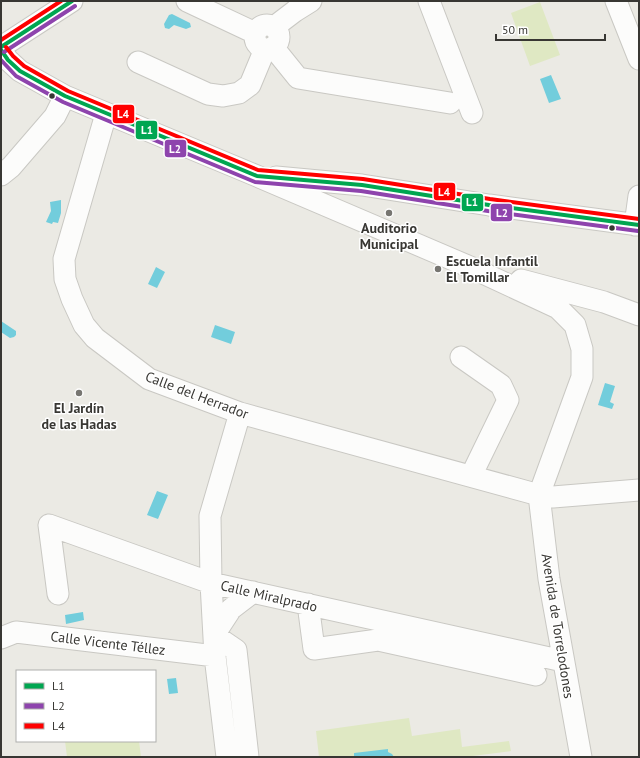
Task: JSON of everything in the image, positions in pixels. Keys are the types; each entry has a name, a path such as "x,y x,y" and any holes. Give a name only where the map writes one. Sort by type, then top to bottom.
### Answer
{"street":[{"path":"1,49 72,1"},
{"path":"187,1 267,39 298,78 450,103"},
{"path":"138,62 208,94 223,96 239,93 250,85 267,39 295,11 312,1"},
{"path":"429,1 472,113"},
{"path":"616,1 639,58"},
{"name":"Avenida de Torrelodones","path":"1,49 8,60 20,71 64,96 470,267 558,308 575,325 582,349 582,377 539,495 549,579 582,757"},
{"path":"1,175 11,167 55,116 64,96"},
{"name":"Calle del Herrador","path":"106,114 64,259 65,279 72,299 84,324 95,338 148,379 240,414 539,495"},
{"path":"257,176 362,185 489,205 637,225 639,196"},
{"path":"347,214 346,201 350,192 362,185"},
{"path":"470,267 604,302 639,315"},
{"path":"575,325 586,312 604,302"},
{"path":"461,357 501,385 508,400 471,476"},
{"path":"227,757 215,645 211,583 210,516 240,414"},
{"path":"539,495 553,497 639,490"},
{"name":"Calle Miralprado","path":"58,594 49,525 211,583 563,661"},
{"path":"215,645 231,609 253,592"},
{"path":"308,604 314,649 378,640 536,675"},
{"name":"Calle Vicente Téllez","path":"1,638 16,632 215,645"},
{"path":"215,645 236,650 248,757"}],"green space":[{"path":"540,2 560,55 530,66 511,13"},
{"path":"409,718 412,736 460,729 462,747 509,741 511,751 465,757 319,757 316,731"},
{"path":"65,742 139,742 141,757 67,757"}],"water":[{"path":"172,14 190,23 191,27 186,29 174,25 169,29 165,28 164,24 169,15"},
{"path":"551,75 561,99 549,103 540,79"},
{"path":"61,200 61,213 58,223 53,222 52,224 46,222 51,211 50,202"},
{"path":"156,267 165,272 157,288 148,284"},
{"path":"1,321 16,331 16,335 14,337 10,338 1,332"},
{"path":"215,325 235,332 231,344 211,337"},
{"path":"605,383 615,386 610,402 614,404 612,409 598,405"},
{"path":"157,491 168,495 158,519 147,515"},
{"path":"83,612 84,620 66,624 65,615"},
{"path":"176,678 178,693 169,694 167,679"},
{"path":"388,749 388,752 394,757 354,757 354,753"}],"transit line":[{"name":"L4","path":"1,40 61,1"},
{"name":"L1","path":"1,47 72,1"},
{"name":"L2","path":"4,52 75,6"},
{"name":"L4","path":"6,47 24,66 68,91 258,170 363,179 490,199 639,219"},
{"name":"L1","path":"1,50 8,60 20,71 65,96 257,176 362,185 489,205 639,225"},
{"name":"L2","path":"1,60 16,76 63,102 255,182 361,191 488,211 638,231"}],"place":[{"name":"Auditorio Municipal","path":"389,213"},
{"name":"Escuela Infantil El Tomillar","path":"438,269"},
{"name":"El Jardín de las Hadas","path":"79,393"}]}
